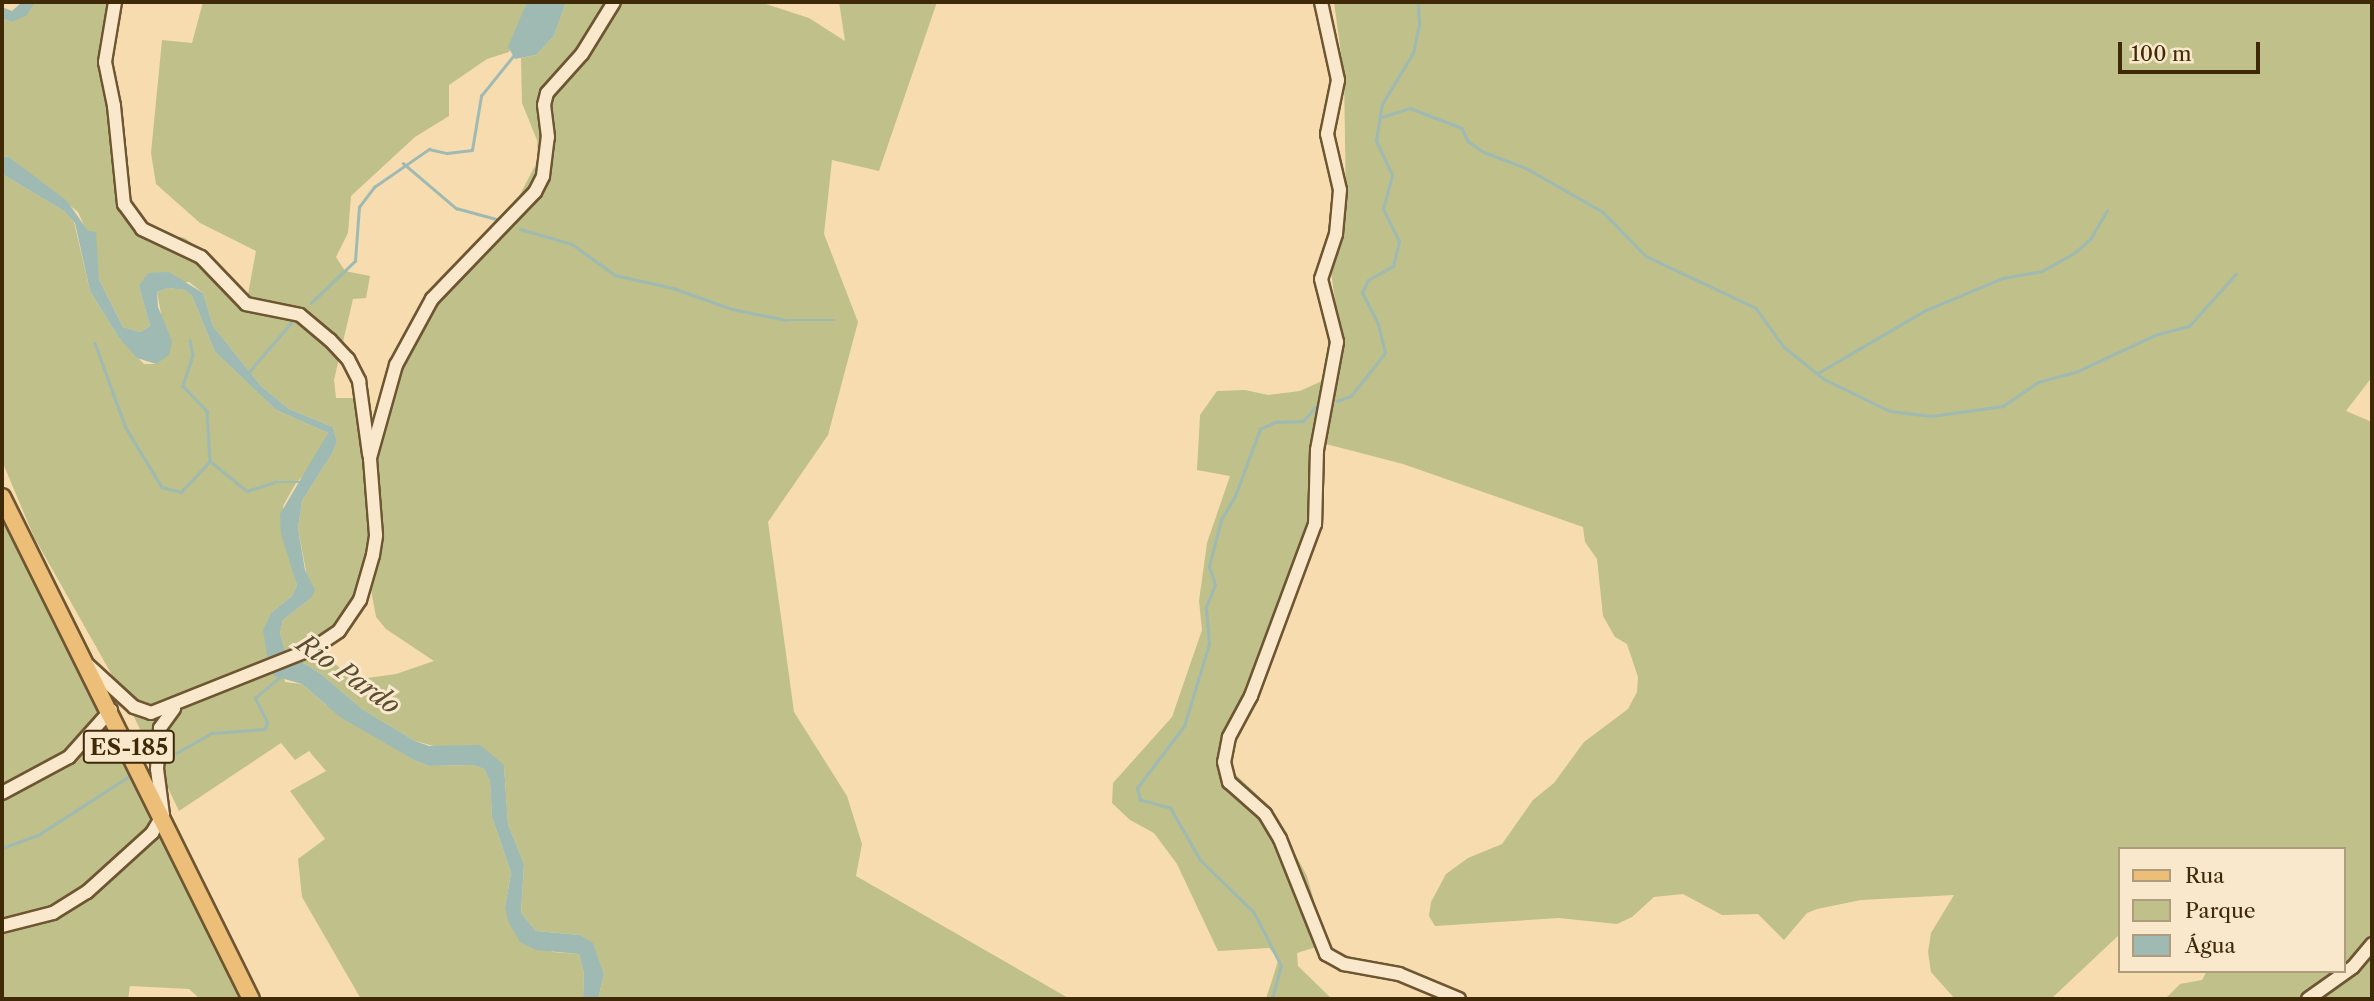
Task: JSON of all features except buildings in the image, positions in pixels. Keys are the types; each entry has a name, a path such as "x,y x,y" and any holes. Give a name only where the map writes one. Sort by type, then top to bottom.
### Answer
{"main road":[{"name":"ES-185","path":"2,497 51,602 111,710 251,999"}],"street":[{"path":"88,665 144,712 180,704 314,648 340,631 364,586 376,535 370,458 359,381 348,359 331,340 300,315 246,304 201,257 142,229 124,204 114,106 105,62 115,2"},
{"path":"370,458 389,383 410,334 432,299 535,192 543,176 548,137 544,105 547,93 582,54 614,2"},
{"path":"1321,2 1337,73 1327,134 1340,190 1336,234 1321,279 1337,342 1317,450 1315,524 1251,696 1229,737 1224,762 1229,782 1265,814 1280,839 1326,954 1344,964 1430,984 1459,999"},
{"path":"2,926 53,914 78,898 140,846 163,815 158,769 160,728 180,704"},
{"path":"2,793 69,757 111,710"},
{"path":"2346,972 2372,944"},
{"path":"2308,999 2345,973"}],"green space":[{"path":"35,2 118,2 111,52 121,109 126,192 132,208 158,233 185,238 248,294 256,251 200,223 156,184 151,153 162,40 192,43 203,2 527,2 509,52 487,59 449,85 449,116 415,137 351,196 348,233 336,257 345,271 370,276 366,298 353,299 334,380 336,398 363,398 366,421 374,423 439,294 513,208 538,160 537,140 522,103 521,58 536,55 554,36 566,2 760,2 809,18 845,41 839,2 937,2 879,171 832,160 824,234 858,322 828,435 768,522 794,712 847,796 862,844 856,876 1070,999 598,999 604,974 593,944 580,935 536,931 521,913 524,864 508,824 504,765 415,741 362,709 321,674 285,651 280,633 283,620 311,598 298,528 302,501 333,452 337,442 333,427 289,409 261,386 213,326 203,293 189,282 139,286 150,326 140,332 123,327 99,279 95,250 78,212 9,157 2,156 2,18 11,22","holes":["370,584 376,617 386,629 434,661 396,674 353,680 330,659 323,641"]},
{"path":"1334,2 2372,2 2372,377 2346,411 2372,422 2372,999 2165,999 2180,984 2202,980 2206,973 2346,973 2346,847 2118,847 2118,936 2051,999 1955,999 1931,972 1928,952 1931,933 1954,895 1861,900 1817,909 1807,913 1784,940 1758,914 1722,915 1683,894 1654,897 1632,917 1617,924 1559,918 1435,926 1429,916 1431,902 1446,874 1468,858 1502,844 1533,800 1554,783 1584,742 1628,709 1637,692 1638,677 1627,644 1615,637 1603,616 1597,559 1585,542 1583,527 1403,464 1326,444 1320,506 1227,746 1232,771 1270,807 1307,876 1326,944 1297,953 1298,966 1332,999 1266,999 1279,958 1269,948 1218,951 1177,864 1154,833 1130,820 1112,803 1113,783 1172,717 1202,630 1199,601 1207,543 1230,476 1197,470 1200,415 1217,391 1245,390 1268,395 1300,391 1324,380 1340,335 1331,272 1346,202 1344,75"},
{"path":"2,174 64,211 74,222 90,291 119,338 144,364 156,364 161,314 157,292 168,288 185,290 192,296 215,352 276,410 328,433 312,467 296,483 283,506 297,585 292,596 272,612 285,682 302,684 326,705 416,761 429,766 473,765 484,769 490,781 492,817 511,873 505,907 552,952 579,954 584,974 583,999 361,999 302,897 298,859 325,839 290,791 326,771 309,751 295,760 281,743 179,811 125,698 34,537 2,461"},
{"path":"2,505 248,999 200,999 189,989 130,986 128,999 2,999"}],"water":[{"path":"22,2 35,2 26,16 11,22 2,18 2,7 12,11"},
{"path":"527,2 566,2 554,36 536,55 515,59 508,47"},
{"path":"2,156 9,157 67,201 88,231 96,232 99,279 123,327 140,332 150,326 139,286 148,273 169,272 203,293 213,326 261,386 289,409 333,427 337,442 302,501 298,528 305,570 315,590 311,598 283,620 280,633 285,651 321,674 362,709 415,741 429,746 480,745 504,765 508,824 524,864 521,913 536,931 580,935 593,943 604,974 598,999 583,999 584,974 579,954 536,950 520,942 508,921 505,907 511,873 492,817 490,781 484,769 473,765 429,766 416,761 340,717 302,684 274,676 269,666 263,630 272,612 292,596 297,585 281,534 280,514 328,433 276,410 215,352 192,296 185,290 168,288 157,292 158,307 172,341 169,355 156,364 137,358 119,338 90,291 75,223 64,211 2,174"}],"waterway":[{"path":"1337,401 1351,396 1385,353 1378,324 1362,293 1368,280 1393,266 1399,242 1383,209 1392,175 1376,141 1382,104 1413,53 1419,24 1418,2"},
{"path":"311,303 355,261 359,207 374,187 429,149 447,153 472,150 481,96 514,55"},
{"path":"1382,117 1410,108 1462,128 1468,141 1484,152 1526,168 1603,212 1646,256 1756,308 1784,347 1824,379 1890,411 1931,416 2003,406 2038,382 2076,372 2155,335 2189,326 2236,274"},
{"path":"403,163 456,208 500,220"},
{"path":"1818,373 1924,311 2003,278 2042,271 2073,254 2090,239 2107,211"},
{"path":"520,229 572,244 615,275 673,288 732,309 786,320 834,320"},
{"path":"248,373 296,317"},
{"path":"190,340 193,355 183,386 207,411 210,461 247,491 275,482 299,482"},
{"path":"95,343 126,428 162,487 181,492 210,461"},
{"path":"1272,999 1281,966 1254,913 1200,860 1170,808 1140,800 1137,788 1184,726 1209,644 1206,607 1215,585 1209,566 1221,520 1235,496 1260,429 1275,422 1303,421 1322,400"},
{"path":"176,753 212,733 265,729 267,722 255,698 280,677"},
{"path":"2,848 38,835 131,775"}],"water label":[{"name":"Rio Pardo","path":"348,675"}]}
